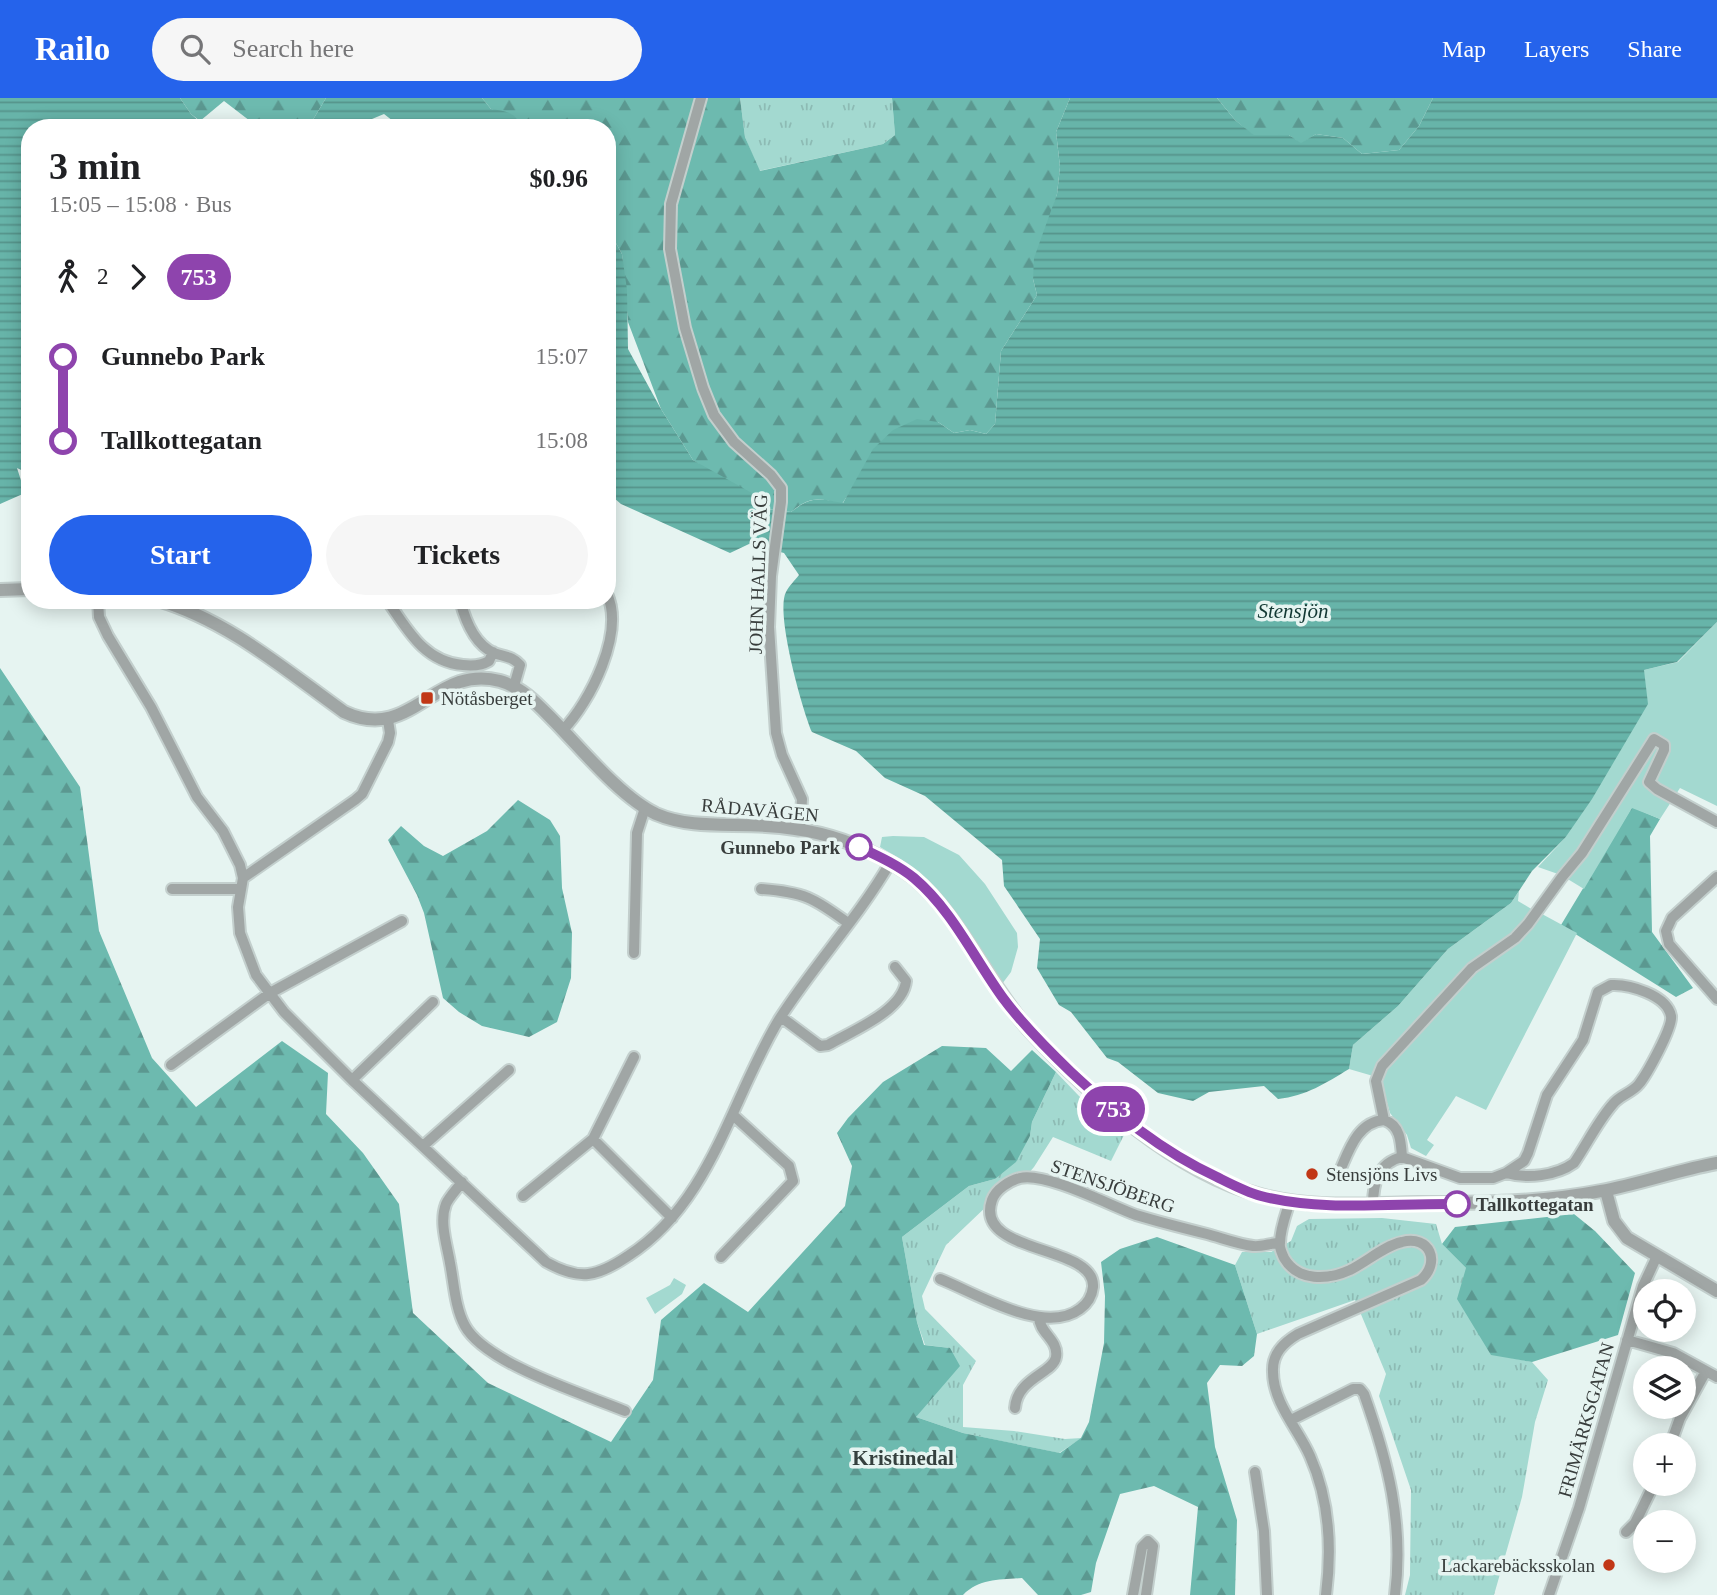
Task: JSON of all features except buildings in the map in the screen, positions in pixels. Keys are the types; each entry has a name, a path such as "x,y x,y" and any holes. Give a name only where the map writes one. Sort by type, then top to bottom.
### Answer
{"street":[{"name":"JOHN HALLS VÄG","path":"701,98 671,204 670,249 685,328 714,415 734,442 781,488 769,628 776,733 782,755 802,799 800,830"},
{"path":"0,590 21,589"},
{"path":"99,609 99,617 108,636 151,707 197,797 223,831 240,865 240,933 252,966 270,993 285,1012 352,1080 546,1262 572,1274 602,1272 617,1264 652,1238 672,1218 703,1175 733,1115 750,1073 781,1017 890,863"},
{"path":"172,890 242,883 362,794 390,733 388,720 368,721 344,712 232,632 182,609"},
{"path":"394,609 424,649 442,661 480,665 489,661 494,652"},
{"path":"463,609 476,638 494,652 511,657 520,665 514,686"},
{"path":"563,730 584,703 604,660 613,625 612,609"},
{"name":"RÅDAVÄGEN","path":"388,720 447,687 460,682 490,679 514,686 539,706 620,788 645,808 667,818 693,824 800,830 839,840 890,863 915,879 943,909 1003,999 1042,1044 1135,1129 1167,1151 1229,1183 1260,1195 1290,1201 1373,1205 1520,1203 1606,1191 1717,1163"},
{"path":"1384,1120 1376,1081 1382,1066 1472,968 1515,937 1528,924 1582,853 1654,739 1664,745 1664,750 1649,782 1717,822"},
{"path":"634,953 637,834 645,808"},
{"path":"1717,877 1672,918 1666,931 1669,944 1717,999"},
{"path":"761,889 793,891 814,900 848,923"},
{"path":"171,1065 270,993 402,921"},
{"path":"781,1017 813,1042 820,1046 828,1045 888,1010 900,998 906,981 895,967"},
{"path":"1373,1205 1374,1184 1378,1175 1389,1162 1402,1157 1460,1178 1493,1178 1524,1161 1546,1095 1583,1040 1598,992 1611,985 1632,986 1667,1008 1671,1016 1670,1023 1638,1086 1612,1104 1574,1163 1566,1169 1540,1175 1519,1177 1506,1173"},
{"path":"352,1080 433,1002"},
{"path":"523,1196 593,1139 634,1057"},
{"path":"423,1146 509,1070"},
{"path":"721,1257 793,1181 789,1166 733,1115"},
{"path":"1338,1175 1362,1130 1367,1125 1384,1120 1397,1129 1402,1157"},
{"path":"593,1139 672,1218"},
{"name":"STENSJÖBERG","path":"940,1279 1000,1306 1039,1317 1057,1317 1077,1312 1090,1298 1093,1285 1089,1271 1014,1239 993,1222 990,1206 994,1195 1019,1178 1049,1181 1136,1215 1245,1244 1256,1246 1279,1243"},
{"path":"462,1182 446,1204 443,1222 464,1325 474,1339 489,1352 625,1411"},
{"path":"1606,1191 1610,1212 1622,1234 1717,1291"},
{"path":"1290,1201 1279,1243 1287,1263 1294,1271 1310,1277 1324,1277 1349,1270 1395,1244 1412,1240 1424,1245 1432,1258 1430,1270 1422,1280 1298,1334 1280,1349 1273,1365 1272,1376 1280,1400 1311,1458 1325,1503 1331,1549 1326,1595"},
{"name":"FRIMÄRKSGATAN","path":"1549,1595 1579,1508 1643,1286 1657,1256"},
{"path":"1015,1408 1015,1398 1020,1391 1056,1360 1054,1345 1040,1327 1039,1317"},
{"path":"1627,1340 1673,1353 1717,1377"},
{"path":"1675,1433 1706,1371"},
{"path":"1291,1420 1353,1389 1360,1389 1364,1394 1383,1447 1397,1522 1399,1563 1395,1595"},
{"path":"1255,1472 1264,1531 1267,1595"},
{"path":"1626,1532 1635,1523 1648,1496"},
{"path":"1133,1595 1142,1546 1149,1541 1153,1546 1146,1595"}],"green space":[{"path":"180,98 326,98 313,119 247,119 224,101 202,119 191,114"},
{"path":"482,98 740,98 745,137 760,171 883,144 895,135 892,98 1070,98 1056,132 1060,167 1057,194 1033,279 1037,295 1001,351 995,424 986,434 970,430 954,433 938,422 857,481 842,504 815,500 804,503 791,512 767,509 693,460 661,409 628,322 622,254 616,243 616,119 516,119 491,109"},
{"path":"740,98 892,98 895,135 883,144 759,171 745,137"},
{"path":"1217,98 1433,98 1419,126 1399,150 1362,154 1343,138 1316,134 1301,144 1289,135 1254,136 1235,120"},
{"path":"1717,622 1717,806 1680,788 1660,819 1632,808 1584,889 1566,878 1542,914 1577,933 1486,1110 1456,1096 1427,1140 1434,1145 1426,1156 1411,1148 1407,1135 1390,1113 1380,1078 1349,1069 1353,1045 1398,1006 1448,949 1511,903 1519,891 1518,901 1533,910 1558,874 1538,867 1565,838 1644,670 1678,662"},
{"path":"0,668 80,787 99,931 152,1058 196,1107 282,1041 328,1073 326,1114 363,1153 399,1204 413,1313 488,1383 611,1442 653,1380 661,1320 704,1283 748,1312 845,1206 852,1166 837,1133 883,1082 942,1046 986,1048 1011,1071 1032,1050 1056,1072 1032,1122 1030,1136 1016,1162 995,1179 969,1186 902,1237 917,1322 924,1345 950,1348 960,1366 916,1417 963,1433 1060,1453 1081,1438 1089,1422 1104,1343 1105,1296 1101,1262 1120,1249 1157,1237 1235,1265 1257,1334 1254,1356 1242,1366 1220,1365 1207,1383 1215,1447 1237,1520 1235,1595 1190,1595 1198,1507 1154,1486 1120,1494 1096,1563 1091,1592 1081,1595 1038,1595 1022,1578 976,1585 963,1595 0,1595"},
{"path":"518,800 550,820 560,836 562,888 572,933 571,978 557,1022 529,1037 482,1026 443,998 424,913 388,840 401,826 424,846 443,856 487,831"},
{"path":"1632,807 1660,819 1650,836 1652,932 1693,988 1676,997 1561,925"},
{"path":"882,837 924,837 959,855 985,884 1017,933 1018,947 1011,972 1002,984 927,880 880,847"},
{"path":"1056,1072 1124,1135 1111,1161 1053,1137 1021,1182 1011,1183 946,1245 922,1296 925,1309 976,1361 963,1385 963,1427 1065,1439 1082,1438 1059,1453 963,1433 916,1417 950,1348 925,1345 917,1322 902,1237 969,1186 995,1179 1030,1136 1032,1122"},
{"path":"1574,1214 1595,1231 1635,1273 1618,1335 1532,1362 1491,1355 1457,1299 1466,1268 1442,1244 1455,1227"},
{"path":"1382,1218 1436,1224 1442,1244 1466,1268 1491,1354 1532,1362 1548,1380 1535,1422 1522,1497 1494,1595 1405,1595 1410,1575 1411,1490 1379,1396 1386,1374 1355,1300 1257,1334 1235,1265 1242,1252 1271,1252 1291,1241 1297,1226 1309,1219"},
{"path":"674,1278 686,1285 682,1294 655,1314 646,1298 670,1285"}],"water":[{"path":"0,98 180,98 197,119 21,119 21,470 17,468 21,480 21,495 0,504"},
{"path":"326,98 482,98 491,109 506,112 517,119 390,119 384,114 372,119 313,119"},
{"name":"Stensjön","path":"1070,98 1217,98 1235,120 1254,135 1289,135 1301,143 1316,134 1343,138 1362,154 1399,150 1419,126 1433,98 1717,98 1717,622 1677,662 1644,670 1648,704 1592,799 1565,838 1532,871 1511,903 1448,949 1398,1006 1353,1045 1349,1069 1298,1095 1278,1099 1264,1086 1209,1092 1193,1101 1158,1093 1118,1062 1107,1058 1071,1012 1059,1005 1037,968 1040,939 1004,886 1002,860 925,796 885,778 856,751 812,732 796,683 784,619 786,592 799,575 784,553 749,544 730,553 616,500 616,243 622,254 627,290 628,349 693,460 759,497 767,509 791,512 804,503 815,500 843,503 873,449 893,430 917,419 938,422 954,433 970,430 986,434 995,424 1001,351 1037,295 1033,279 1034,258 1057,194 1060,167 1056,132"}],"bus line":[{"name":"753","path":"859,847 906,872 925,888 943,909 1003,999 1042,1044 1135,1129 1167,1151 1247,1191 1290,1201 1373,1205 1457,1204"}],"place":[{"name":"Nötåsberget","path":"427,698"},
{"name":"Gunnebo Park","path":"859,847"},
{"name":"Stensjöns Livs","path":"1312,1174"},
{"name":"Tallkottegatan","path":"1457,1204"},
{"name":"Lackarebäcksskolan","path":"1609,1565"}],"district":[{"name":"Kristinedal","path":"903,1458"}]}
